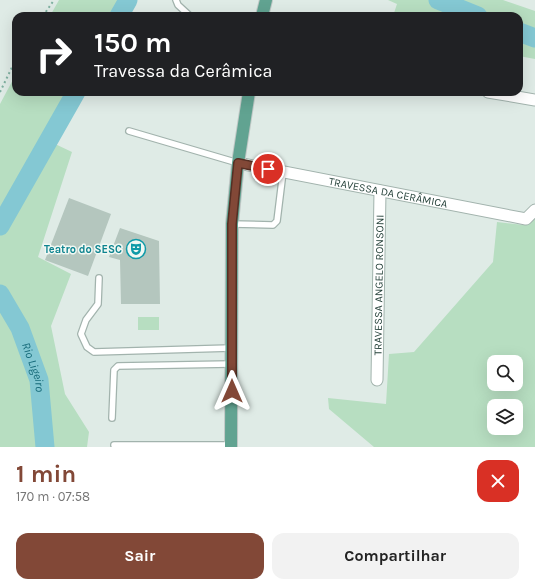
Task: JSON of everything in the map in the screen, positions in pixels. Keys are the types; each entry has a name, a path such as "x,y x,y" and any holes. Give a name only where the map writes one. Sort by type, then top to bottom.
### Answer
{"main road":[{"path":"263,12 266,0"},
{"path":"231,446 232,224 238,163 248,96"}],"street":[{"path":"512,96 535,100"},
{"name":"TRAVESSA DA CERÂMICA","path":"238,163 526,219 535,210"},
{"name":"TRAVESSA ANGELO RONSONI","path":"377,380 380,191"}],"lane":[{"path":"176,0 178,5 186,12"},
{"path":"129,130 238,163"},
{"path":"232,224 274,225 277,221 283,172"},
{"path":"99,278 98,304 86,320 81,334 87,347 94,352 231,348"},
{"path":"112,418 114,370 118,366 232,364"},
{"path":"114,445 231,446"}],"path":[{"path":"45,12 54,0"},
{"path":"0,92 12,67"}],"green space":[{"path":"59,0 132,0 125,12 52,12"},
{"path":"388,0 503,0 535,11 535,59 523,57 523,12 394,12 397,4"},
{"path":"12,82 12,96 79,96 53,143 72,152 38,257 71,274 51,326 65,394 89,432 87,447 0,447 0,104"},
{"path":"535,213 535,447 374,447 329,409 328,398 386,404 389,354 414,352 493,262 497,222 524,225"},
{"path":"138,317 159,317 159,330 138,330"}],"building":[{"path":"69,198 111,214 88,276 45,260"},
{"path":"120,228 159,241 160,304 121,304 120,260 109,257"}],"waterway":[{"name":"Rio Ligeiro","path":"121,12 128,0"},
{"name":"Rio Ligeiro","path":"438,0 468,12"},
{"name":"Rio Ligeiro","path":"523,34 535,38"},
{"name":"Rio Ligeiro","path":"0,226 74,96"},
{"name":"Rio Ligeiro","path":"0,294 20,328 39,380 45,447"}],"place":[{"name":"Teatro do SESC","path":"136,249"}],"route":[{"path":"232,391 232,224 238,163 268,169"}]}
